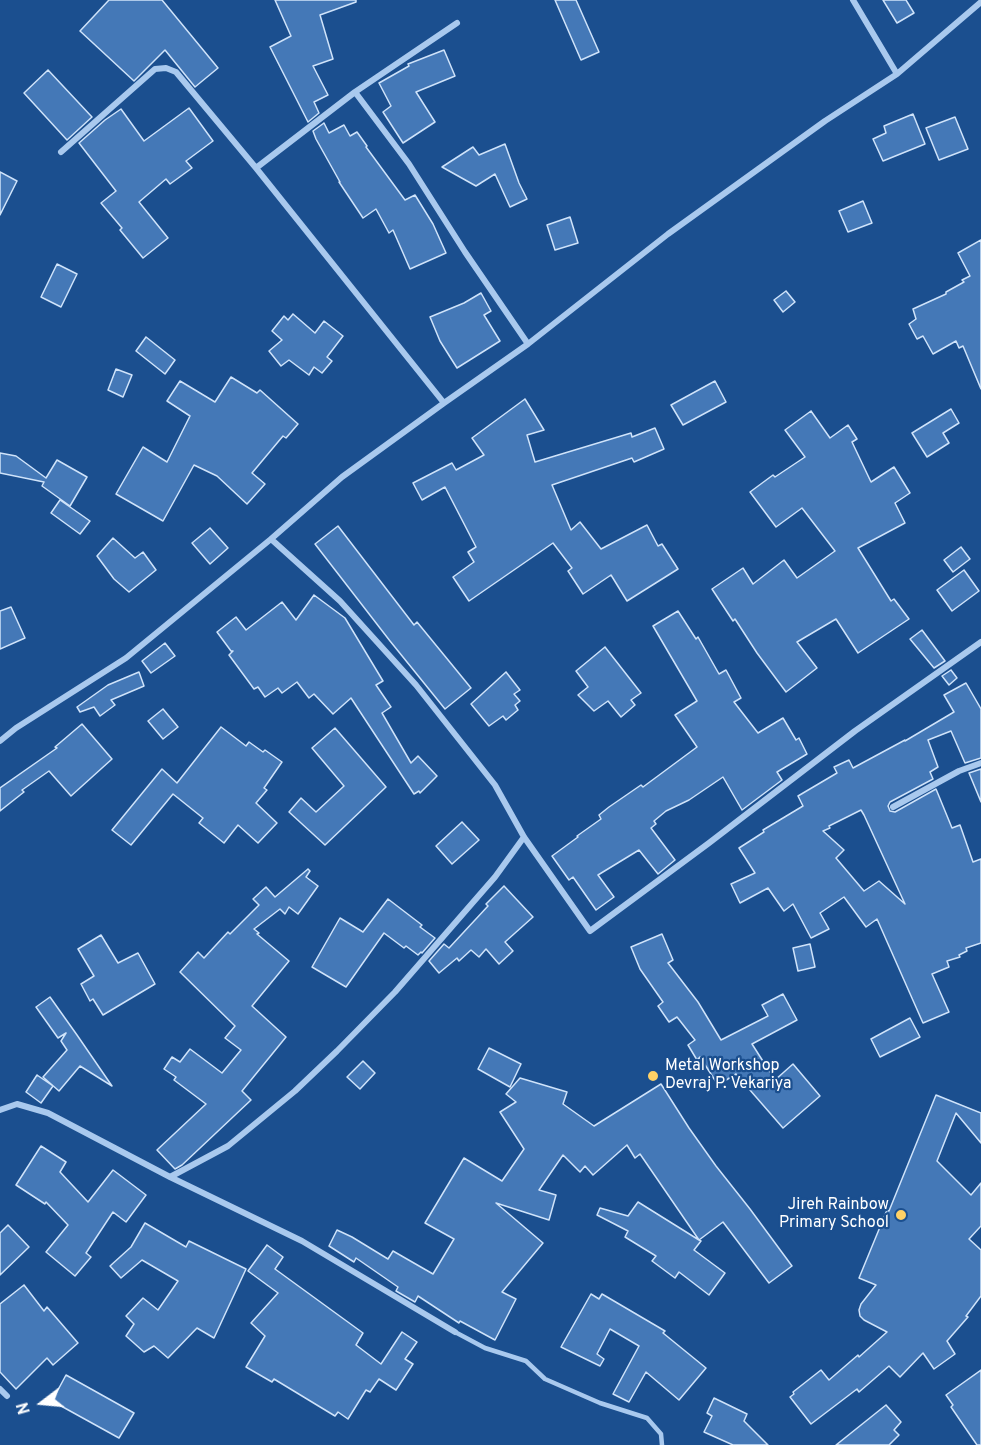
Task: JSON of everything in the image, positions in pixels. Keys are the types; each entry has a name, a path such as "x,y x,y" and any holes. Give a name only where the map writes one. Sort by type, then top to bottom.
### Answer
{"street":[{"path":"853,0 897,74"},
{"path":"0,741 16,728 126,658 271,539 342,477 528,344 668,234 825,121 897,74 981,2"},
{"path":"256,168 355,92 457,23"},
{"path":"61,152 155,69 166,68 176,72 444,403"},
{"path":"355,92 409,164 465,252 528,344"},
{"path":"271,539 340,601 416,685 495,785 524,837 590,931 855,731 981,642"},
{"path":"893,807 959,771 981,763"},
{"path":"170,1177 228,1146 295,1091 337,1051 395,992 495,878 524,837"},
{"path":"0,1110 17,1104 48,1113 170,1177 302,1241 455,1332"},
{"path":"0,1389 7,1396"}],"lane":[{"path":"455,1332 485,1348 526,1361 545,1379 600,1403 647,1418 661,1434 662,1445"}],"building":[{"path":"109,0 162,0 218,68 195,87 165,50 134,81 80,31"},
{"path":"275,0 356,0 356,2 320,15 333,59 313,66 328,95 314,102 319,113 308,122 270,47 291,36"},
{"path":"555,0 576,0 599,52 581,60"},
{"path":"883,0 906,0 914,13 897,23"},
{"path":"444,50 455,76 416,92 435,122 403,143 383,112 391,106 379,83 409,66 408,64"},
{"path":"48,70 92,117 67,140 24,93"},
{"path":"189,108 213,141 186,161 192,168 170,184 166,179 139,202 168,238 143,258 101,203 116,191 79,143 121,109 144,141"},
{"path":"913,114 925,144 883,161 873,139 886,133 884,126"},
{"path":"955,117 968,149 939,160 926,128"},
{"path":"324,123 329,133 344,125 350,136 357,132 405,200 415,195 433,224 446,253 410,269 393,230 389,233 376,209 363,218 339,182 313,131"},
{"path":"505,144 527,199 510,207 495,174 476,186 442,167 473,147 479,155"},
{"path":"0,172 17,181 0,215"},
{"path":"863,201 872,223 848,232 839,211"},
{"path":"570,217 578,243 555,250 547,225"},
{"path":"981,240 981,389 963,346 959,348 956,341 933,354 923,336 917,339 909,324 916,319 913,309 946,294 970,276 958,253"},
{"path":"57,264 77,274 61,307 41,297"},
{"path":"786,291 795,302 783,312 774,300"},
{"path":"481,293 491,311 484,315 500,341 457,368 440,341 430,317 464,303"},
{"path":"293,314 315,333 324,321 343,336 327,357 332,361 322,373 314,367 309,375 289,360 281,366 269,351 282,340 272,331 284,316 288,320"},
{"path":"146,337 175,360 165,374 136,351"},
{"path":"116,369 132,375 123,397 108,390"},
{"path":"231,377 257,393 260,390 298,424 286,438 283,436 252,473 265,484 247,504 217,476 194,465 163,521 116,494 143,447 167,462 190,416 167,401 180,381 215,402"},
{"path":"715,381 726,402 683,425 671,405"},
{"path":"525,399 544,430 527,435 535,462 631,433 632,437 655,428 664,449 634,462 632,458 552,485 571,530 580,522 601,549 647,525 658,546 662,544 678,569 627,601 611,575 583,594 568,571 572,568 553,543 469,601 453,577 474,562 468,552 476,547 445,487 422,500 413,483 452,463 456,470 484,455 472,438"},
{"path":"951,409 959,423 943,433 949,443 927,457 912,433"},
{"path":"811,411 830,438 848,425 857,439 852,442 871,482 894,467 910,493 895,503 905,523 858,548 891,601 894,599 909,619 858,653 836,619 797,642 817,668 786,692 712,589 743,568 753,584 784,560 797,578 835,551 802,508 776,527 750,492 773,475 775,477 805,457 785,430"},
{"path":"0,453 16,456 46,478 57,460 87,477 70,506 42,486 44,482 0,473"},
{"path":"60,500 90,521 80,534 51,513"},
{"path":"338,526 414,625 417,622 471,688 445,709 315,544"},
{"path":"210,528 228,548 210,564 192,543"},
{"path":"113,538 135,558 143,552 156,570 129,592 114,579 97,556"},
{"path":"961,547 970,559 953,572 944,560"},
{"path":"964,570 979,591 952,611 937,590"},
{"path":"314,595 345,618 383,681 376,685 391,707 382,713 411,763 418,756 437,776 420,793 419,791 414,794 351,698 333,714 314,694 309,698 297,682 282,693 278,688 265,697 258,687 254,689 229,655 233,651 217,632 236,617 246,630 282,602 296,620"},
{"path":"11,607 25,638 0,649 0,611"},
{"path":"678,611 696,639 698,637 719,674 726,670 741,698 734,702 758,733 783,718 796,740 799,738 807,754 777,772 782,780 742,810 723,777 689,800 666,811 654,821 656,824 651,828 675,860 658,874 639,850 598,875 614,897 596,910 573,877 569,880 552,856 601,819 599,815 609,807 641,785 643,787 697,747 675,715 697,701 653,626"},
{"path":"922,630 945,661 934,668 910,639"},
{"path":"165,643 175,656 151,673 142,661"},
{"path":"605,647 641,693 631,700 635,705 621,717 608,701 594,711 578,695 588,687 576,671"},
{"path":"951,670 957,678 949,685 942,676"},
{"path":"139,672 144,686 111,700 115,705 100,716 94,707 80,712 77,707 108,685"},
{"path":"506,672 520,690 514,694 520,701 515,705 518,710 506,720 503,716 489,726 471,704"},
{"path":"966,683 981,709 981,758 965,763 951,731 928,740 938,767 930,772 933,779 890,802 888,806 890,811 895,812 936,789 952,828 960,825 973,862 981,859 981,943 966,948 967,951 959,955 960,957 947,961 949,967 932,974 949,1012 923,1023 877,919 866,927 844,897 820,913 829,929 811,938 793,904 784,911 768,888 740,903 731,884 755,873 739,848 764,832 763,830 803,806 798,796 837,773 834,767 849,760 853,768 954,712 944,695","holes":["861,810 905,904 879,881 864,891 836,858 844,850 823,831"]},
{"path":"163,709 178,727 163,739 148,721"},
{"path":"82,724 112,759 71,796 49,771 22,790 24,792 0,811 0,788 57,748 55,747"},
{"path":"221,727 246,746 249,742 282,762 264,788 267,790 256,803 277,823 258,843 238,825 224,843 199,823 203,818 173,794 131,845 112,830 162,769 177,783"},
{"path":"335,728 386,787 325,845 289,812 301,798 316,812 344,786 312,748"},
{"path":"981,769 981,802 969,773"},
{"path":"462,822 479,840 452,864 436,846"},
{"path":"308,869 310,871 306,877 318,886 298,914 289,907 285,914 280,909 254,929 289,961 252,1006 286,1037 242,1091 251,1100 175,1169 157,1150 206,1104 174,1080 176,1077 164,1069 172,1057 180,1062 190,1049 222,1073 241,1050 225,1038 235,1026 180,972 198,952 204,958 228,932 230,934 259,905 253,899 266,887 275,897"},
{"path":"504,886 533,917 505,942 513,951 499,964 486,949 479,957 471,950 459,961 457,958 439,973 429,961 444,944 449,948"},
{"path":"388,899 435,938 422,953 418,955 406,946 404,948 384,933 346,987 312,967 340,918 363,932"},
{"path":"662,934 673,960 668,963 698,1002 721,1040 768,1016 762,1005 783,994 797,1020 752,1044 775,1080 793,1064 820,1096 783,1128 736,1074 718,1085 700,1057 697,1060 688,1045 695,1040 677,1017 669,1022 658,1006 663,1002 640,969 631,947"},
{"path":"101,935 118,963 138,953 155,984 103,1015 93,999 90,1001 81,984 94,976 78,949"},
{"path":"810,944 815,967 798,971 793,948"},
{"path":"50,997 112,1086 80,1066 59,1091 43,1077 67,1050 61,1041 66,1033 58,1038 36,1007"},
{"path":"910,1018 920,1037 880,1057 871,1039"},
{"path":"489,1048 521,1064 510,1087 478,1069"},
{"path":"363,1061 375,1073 360,1089 347,1077"},
{"path":"37,1075 53,1086 41,1103 26,1092"},
{"path":"520,1078 567,1092 563,1104 594,1126 661,1084 716,1166 792,1266 769,1283 723,1222 699,1240 640,1154 635,1158 627,1145 593,1175 585,1166 580,1172 563,1155 539,1190 556,1195 549,1220 496,1203 543,1243 502,1292 516,1299 495,1340 460,1321 459,1323 418,1296 415,1302 396,1291 398,1287 356,1258 354,1262 329,1246 337,1230 388,1259 393,1251 433,1274 454,1239 425,1223 464,1158 502,1181 524,1149 500,1112 516,1102 506,1094"},
{"path":"936,1095 981,1113 981,1143 956,1113 937,1161 971,1195 981,1183 981,1226 969,1239 981,1250 981,1296 966,1316 968,1317 947,1341 955,1354 934,1369 923,1353 900,1377 889,1366 859,1392 857,1389 811,1424 790,1397 794,1394 793,1392 821,1370 829,1380 887,1332 860,1316 861,1304 876,1285 859,1278"},
{"path":"41,1146 66,1162 60,1172 88,1202 113,1170 146,1195 126,1222 113,1212 86,1253 91,1257 75,1276 46,1252 68,1225 46,1202 45,1204 16,1185"},
{"path":"638,1202 701,1241 694,1250 725,1273 709,1295 679,1272 675,1278 652,1261 656,1256 625,1237 628,1231 597,1215 600,1208 628,1216"},
{"path":"145,1223 186,1247 189,1241 246,1269 214,1338 197,1328 168,1358 154,1346 144,1352 126,1336 134,1324 126,1316 143,1298 158,1310 178,1281 142,1260 121,1278 110,1266 131,1247"},
{"path":"8,1225 29,1247 0,1275 0,1233"},
{"path":"267,1245 283,1257 275,1269 363,1333 356,1345 381,1364 402,1332 417,1342 405,1359 413,1364 396,1390 379,1379 370,1392 366,1390 348,1419 338,1412 335,1416 274,1379 272,1382 246,1367 265,1336 251,1323 278,1293 248,1271"},
{"path":"24,1285 44,1311 47,1307 78,1343 53,1365 47,1358 16,1389 0,1372 0,1304"},
{"path":"591,1294 599,1299 602,1294 665,1331 663,1333 706,1368 679,1400 646,1372 629,1402 613,1394 639,1346 610,1329 597,1354 604,1359 600,1366 561,1347"},
{"path":"981,1370 981,1445 977,1445 951,1407 953,1405 946,1395"},
{"path":"66,1375 134,1413 119,1438 52,1401"},
{"path":"714,1398 747,1414 744,1421 768,1445 733,1445 704,1432 712,1416 707,1413"},
{"path":"886,1405 901,1422 894,1430 899,1435 889,1445 836,1445"}],"place":[{"name":"Metal Workshop Devraj P. Vekariya","path":"653,1076"},
{"name":"Jireh Rainbow Primary School","path":"901,1215"}]}
